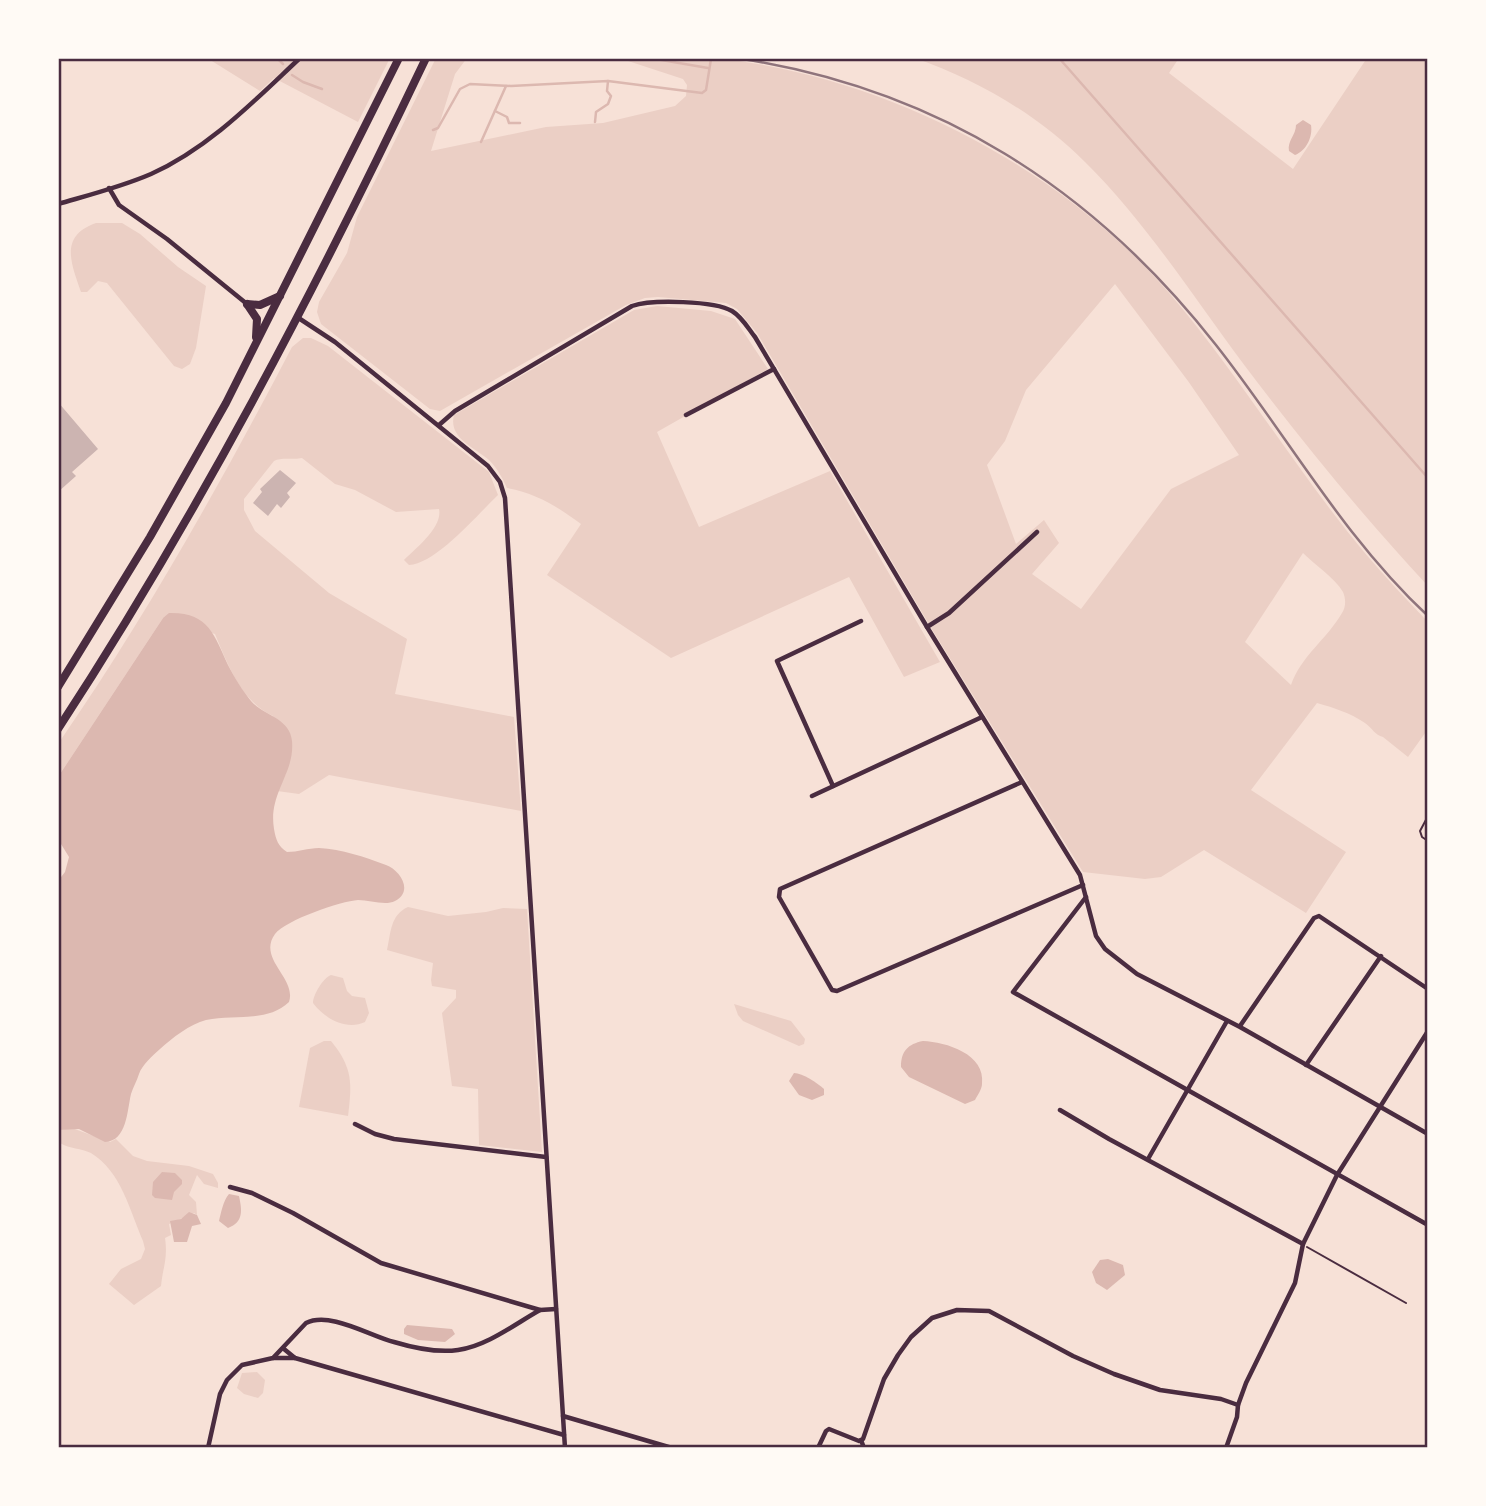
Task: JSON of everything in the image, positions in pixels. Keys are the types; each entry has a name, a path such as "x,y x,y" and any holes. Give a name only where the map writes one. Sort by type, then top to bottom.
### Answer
{"highway":[{"path":"58,687 150,537 226,403 398,58"},
{"path":"58,729 153,579 230,445 363,189 426,58"},
{"path":"247,304 266,304 282,294"},
{"path":"247,304 257,319 255,343"}],"street":[{"path":"58,204 152,173 189,151 226,126 300,58"},
{"path":"109,188 120,205 247,304"},
{"path":"439,425 466,405 632,306 645,301 730,309 745,323 774,369 927,627 1080,875 1097,936 1105,949 1137,974 1240,1027 1428,1134"},
{"path":"297,317 335,342 493,471 505,498 565,1448"},
{"path":"686,415 774,369"},
{"path":"927,627 949,613 1037,532"},
{"path":"833,786 777,660 861,621"},
{"path":"812,796 982,717"},
{"path":"1022,782 780,889 779,897 832,990 837,991 1083,885"},
{"path":"1086,897 1013,992 1428,1225"},
{"path":"1240,1027 1314,918 1324,917 1428,989"},
{"path":"1306,1065 1381,956"},
{"path":"1148,1159 1227,1021"},
{"path":"1226,1448 1246,1383 1295,1283 1303,1244 1337,1175 1428,1031"},
{"path":"1060,1110 1303,1244"},
{"path":"355,1124 375,1134 394,1139 546,1157"},
{"path":"230,1187 252,1193 293,1213 381,1263 540,1310 556,1309"},
{"path":"273,1358 306,1324 319,1320 349,1325 403,1345 440,1351 458,1350 482,1343 540,1310"},
{"path":"864,1448 861,1440 884,1379 898,1355 911,1337 932,1318 957,1310 989,1311 1062,1351 1114,1374 1160,1390 1221,1399 1238,1405"},
{"path":"284,1349 295,1358"},
{"path":"208,1448 220,1394 227,1380 242,1365 273,1358 295,1358 564,1435"},
{"path":"563,1416 672,1448"},
{"path":"818,1448 829,1429 861,1440"}],"path":[{"path":"1428,816 1420,831 1422,837 1428,841"},
{"path":"1303,1244 1406,1303"}],"shaded area":[{"path":"703,57 778,68 841,84 903,106 964,134 1022,168 1076,206 1126,248 1170,294 1220,357 1339,520 1379,570 1428,622 1428,729 1408,757 1359,719 1317,703 1251,790 1346,852 1306,913 1204,850 1161,877 1145,879 1083,872 933,631 757,333 737,309 726,303 645,298 626,305 440,411 430,409 321,324 317,312 319,302 347,253 357,217 436,58 467,58 455,74 431,151 546,127 603,123 675,106 686,96 687,85 683,79 619,58","holes":["1115,284 1188,381 1239,455 1171,489 1081,609 1032,574 1059,543 1044,520 1016,544 987,465 1005,441 1026,390","1303,553 1339,587 1345,603 1336,622 1301,665 1291,685 1245,642"]},
{"path":"207,58 390,58 358,122 274,78 260,91"},
{"path":"915,58 1179,58 1169,73 1293,169 1367,58 1428,58 1428,586 1311,451 1149,235 1085,162 1047,129 1006,101 962,77"},
{"path":"1303,120 1311,125 1311,134 1305,147 1295,155 1289,151 1289,144 1296,125"},
{"path":"96,223 122,223 206,286 196,348 190,364 182,369 174,366 107,283 98,281 87,292 81,292 72,261 72,243 84,229"},
{"path":"657,306 711,311 735,319 768,369 657,432 699,527 830,471 940,662 904,677 849,577 671,658 547,575 581,524 528,493 507,488 492,463 458,436 453,423 454,415 634,310"},
{"path":"303,338 311,338 328,346 489,472 498,495 444,547 420,562 409,565 404,560 433,530 439,509 396,512 355,490 335,484 302,458 274,461 244,499 244,510 255,531 329,593 407,639 395,694 514,717 521,811 329,775 299,794 277,791 286,774 273,716 244,692 215,634 163,618 58,777 58,744 152,599 238,449 292,347"},
{"path":"169,613 193,616 202,621 214,635 248,697 256,706 282,722 290,733 290,764 273,816 274,829 281,847 287,852 319,848 336,850 386,865 400,876 404,892 401,897 391,902 358,900 314,912 290,923 275,934 271,952 288,985 289,1002 271,1013 206,1020 176,1036 143,1067 132,1091 122,1131 112,1140 105,1142 79,1129 58,1130 58,881 65,872 69,857 58,839 58,777 163,618"},
{"path":"408,907 448,916 503,908 527,909 542,1152 479,1145 478,1089 452,1086 442,1013 456,998 456,990 432,986 433,963 387,950 394,920"},
{"path":"331,975 343,978 347,991 352,996 365,998 369,1013 365,1022 343,1024 323,1014 313,1003 319,987"},
{"path":"734,1004 791,1021 805,1039 804,1044 799,1046 743,1021"},
{"path":"324,1041 331,1041 347,1068 350,1085 348,1116 299,1107 310,1048"},
{"path":"923,1041 953,1047 971,1057 982,1074 982,1084 975,1100 965,1104 909,1077 901,1067 902,1057 909,1046"},
{"path":"794,1073 806,1076 818,1084 824,1089 824,1095 812,1100 799,1095 789,1081"},
{"path":"72,1128 110,1142 116,1139 133,1156 147,1161 189,1166 213,1174 218,1183 218,1188 204,1184 197,1175 189,1195 196,1202 197,1215 194,1213 169,1224 171,1235 165,1238 166,1257 161,1286 134,1305 109,1284 121,1269 141,1259 145,1249 143,1241 123,1192 110,1170 91,1153 60,1143 58,1130"},
{"path":"162,1172 175,1173 182,1180 172,1200 155,1198 152,1195 153,1182"},
{"path":"229,1194 239,1196 241,1211 237,1222 228,1228 219,1221"},
{"path":"189,1212 197,1215 201,1224 192,1226 187,1242 174,1242 170,1221 181,1219"},
{"path":"1108,1259 1123,1265 1125,1275 1107,1290 1096,1283 1092,1272 1100,1260"},
{"path":"407,1325 452,1329 455,1334 445,1342 418,1340 404,1334"},
{"path":"257,1372 265,1380 263,1393 258,1398 244,1394 237,1388 242,1373"}],"building":[{"path":"58,402 98,449 72,472 76,476 58,492"},
{"path":"280,470 296,483 287,493 290,497 281,508 277,504 268,516 253,503 262,492 260,489"}],"waterway":[{"path":"277,58 283,64"},
{"path":"650,58 708,68"},
{"path":"1059,58 1428,478"},
{"path":"433,130 438,128 460,89 470,84 511,86 608,81 702,93 706,90 711,59"},
{"path":"292,75 322,89"},
{"path":"595,122 596,112 608,104 611,96 607,91 608,81"},
{"path":"481,142 506,86"},
{"path":"495,111 507,117 509,123 520,123"}],"railway":[{"path":"736,58 809,72 878,93 943,120 1004,154 1062,193 1117,238 1168,289 1242,379 1369,553 1428,616"}]}
